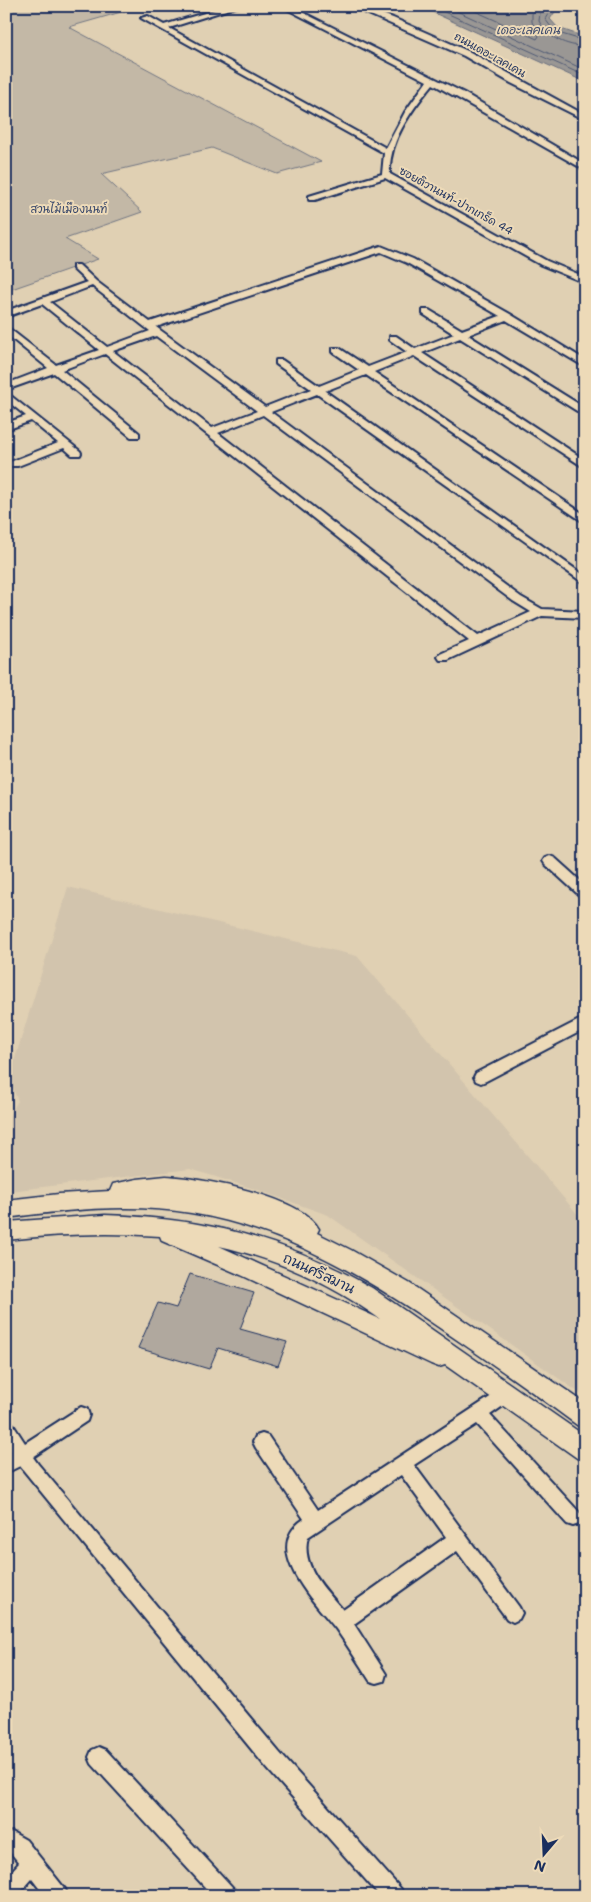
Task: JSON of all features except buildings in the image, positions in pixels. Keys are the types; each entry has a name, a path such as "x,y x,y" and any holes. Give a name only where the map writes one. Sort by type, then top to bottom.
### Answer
{"main road":[{"name":"ถนนศรีสมาน","path":"6,1209 57,1202 140,1200 173,1202 216,1208 287,1229 325,1245 410,1294 585,1417"},
{"path":"6,1231 96,1225 143,1226 249,1268 481,1376 585,1450"}],"street":[{"path":"163,28 236,6"},
{"path":"284,6 432,80 585,168"},
{"name":"ถนนเดอะเลคเคน","path":"353,6 467,54 585,118"},
{"path":"145,18 387,152"},
{"name":"ซอยติวานนท์-ปากเกร็ด 44","path":"432,80 387,138 384,166 386,175 544,263 585,280"},
{"path":"362,138 387,138"},
{"path":"312,198 386,175"},
{"path":"6,387 105,350 153,329 381,249 410,261 507,316 585,364"},
{"path":"76,267 153,329 517,599 540,612 585,615"},
{"path":"6,314 94,283"},
{"path":"43,301 477,641"},
{"path":"426,312 585,413"},
{"path":"212,432 507,316"},
{"path":"6,330 136,435"},
{"path":"393,338 585,465"},
{"path":"336,350 585,520"},
{"path":"279,362 585,581"},
{"path":"6,394 76,453"},
{"path":"6,427 33,417"},
{"path":"14,464 66,444"},
{"path":"444,657 540,612"},
{"path":"550,861 585,893"},
{"path":"481,1078 583,1026"},
{"path":"377,1674 342,1622 315,1589 304,1572 297,1558 296,1540 300,1532 507,1394"},
{"path":"478,1413 573,1518"},
{"path":"6,1465 81,1415"},
{"path":"6,1429 38,1477 272,1760 394,1896"},
{"path":"262,1442 316,1522"},
{"path":"403,1464 513,1613"},
{"path":"342,1622 459,1540"},
{"path":"99,1757 227,1896"},
{"path":"6,1845 12,1842 19,1847 58,1896"},
{"path":"6,1893 31,1864"}],"shaded area":[{"path":"68,887 357,956 585,1223 585,1397 328,1215 258,1190 190,1169 10,1191 6,1174 6,1121 18,1101 9,1078"}],"green space":[{"name":"สวนไม้เมืองนนท์","path":"6,6 142,6 69,27 321,162 277,174 212,148 101,174 142,212 65,239 98,259 6,291"}],"water":[{"name":"เดอะเลคเคน","path":"419,6 559,6 550,19 558,28 585,37 585,82"}]}
